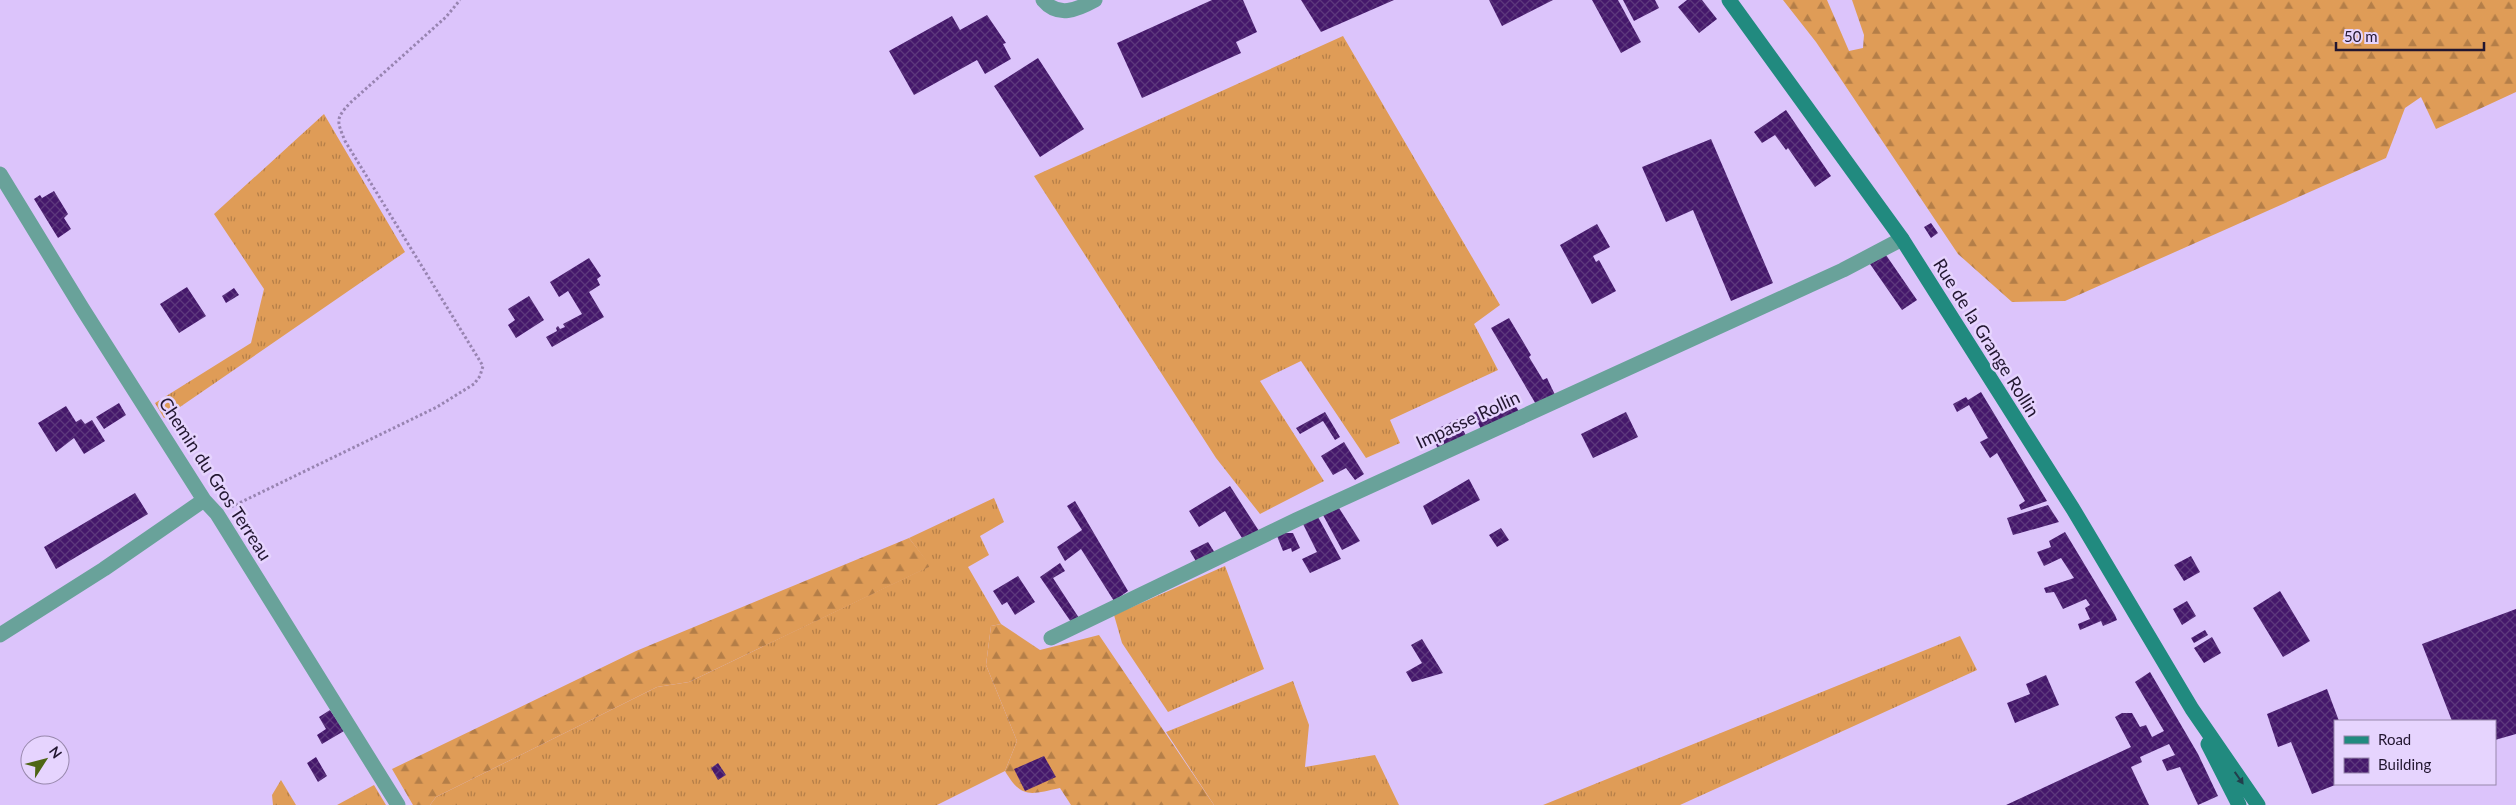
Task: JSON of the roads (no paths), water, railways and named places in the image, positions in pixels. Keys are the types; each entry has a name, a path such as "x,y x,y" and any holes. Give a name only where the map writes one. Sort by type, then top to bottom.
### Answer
{"main road":[{"name":"Rue de la Grange Rollin","path":"1729,0 1902,239 2073,509 2192,709 2258,805"},
{"name":"Rue de la Grange Rollin","path":"2192,709 2216,764 2240,805"}],"street":[{"path":"1043,0 1050,9 1068,12 1095,0"},
{"name":"Chemin du Gros Terreau","path":"0,174 82,308 204,500 217,514 398,805"},
{"name":"Impasse Rollin","path":"1051,638 1296,520 1843,270 1902,239"},
{"path":"0,635 104,569 204,500"}]}
